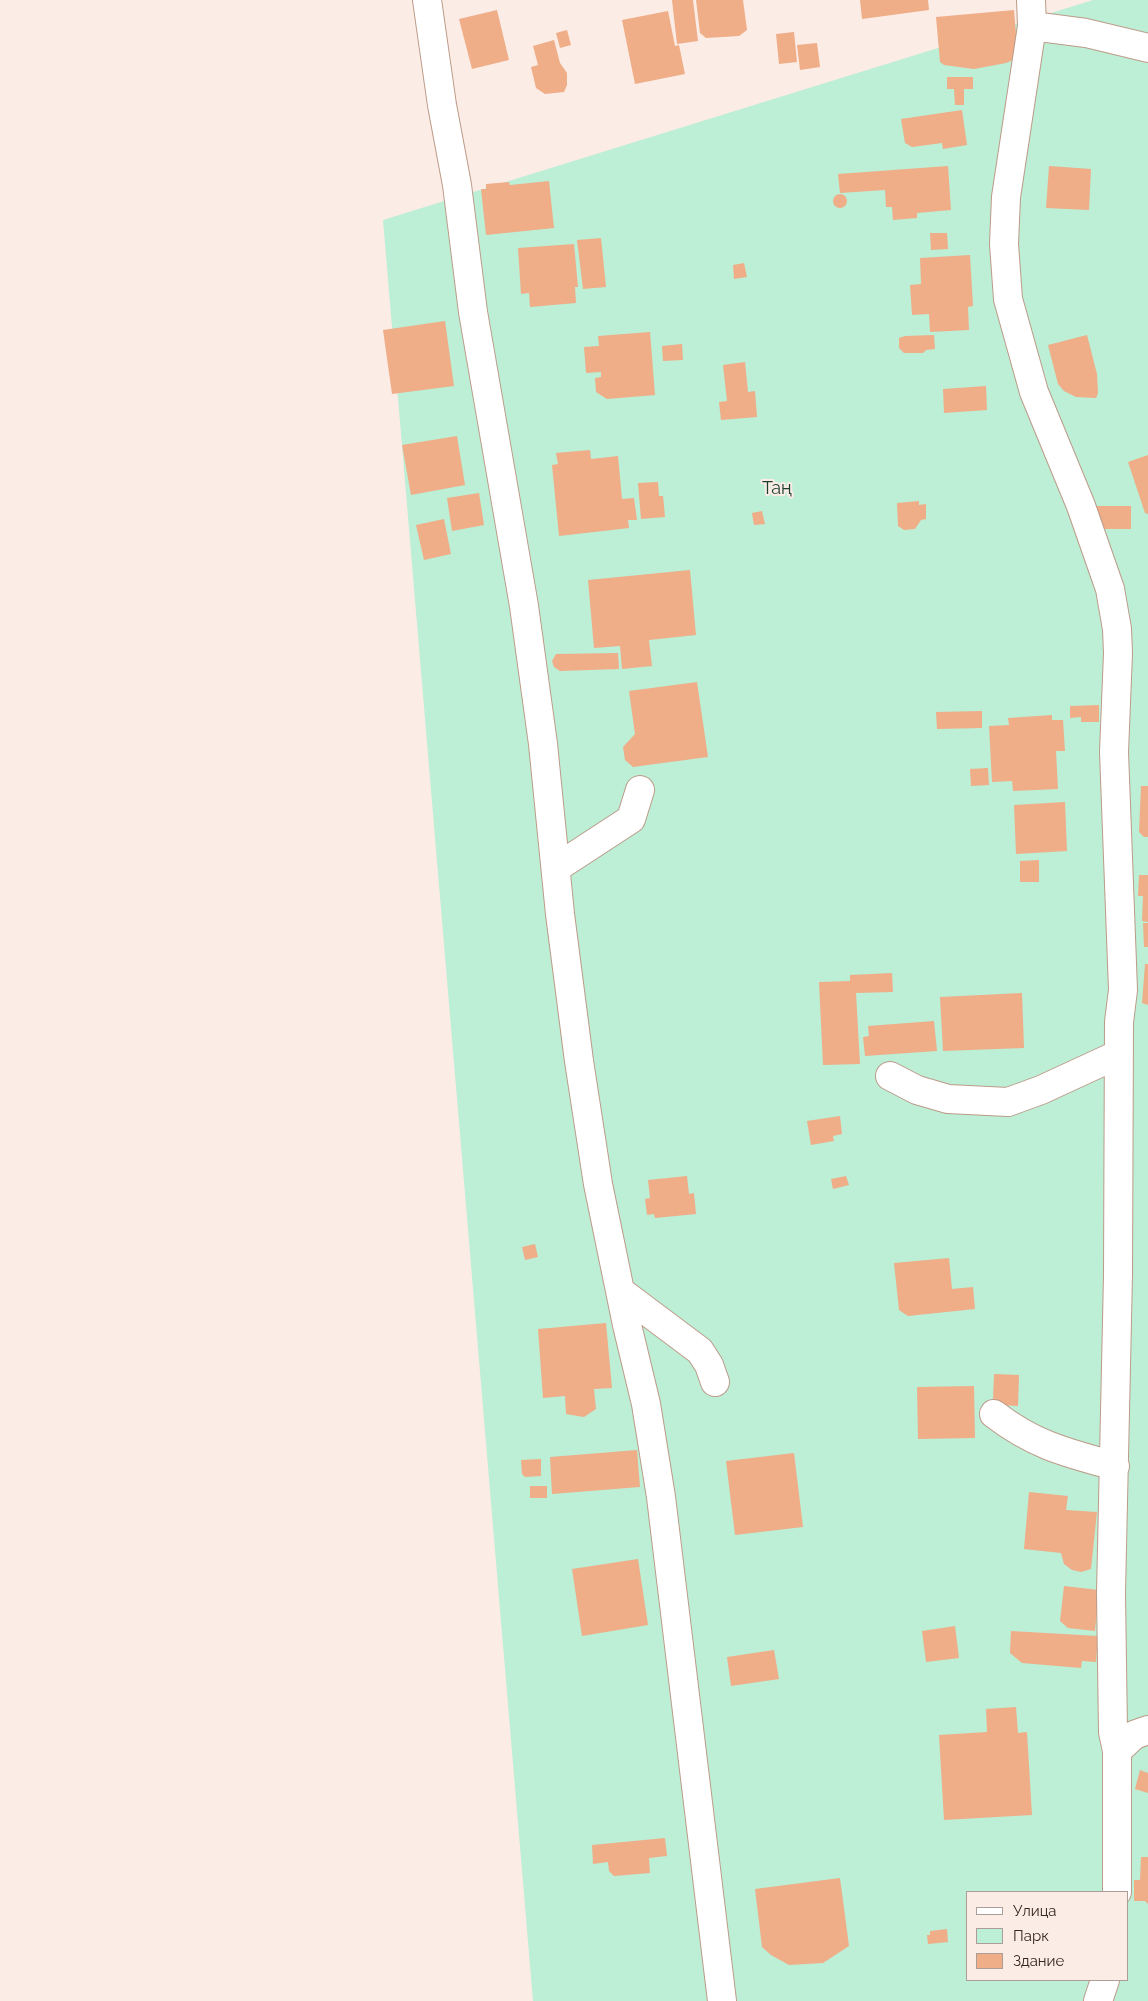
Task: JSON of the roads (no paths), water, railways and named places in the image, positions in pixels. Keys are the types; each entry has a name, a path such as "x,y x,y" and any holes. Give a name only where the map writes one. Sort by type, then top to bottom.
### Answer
{"street":[{"path":"427,0 442,105 457,185 473,312 525,616 543,744 579,1061 598,1184 646,1404 661,1497 722,2001"},
{"path":"1117,1891 1117,1751 1113,1732 1111,1593 1118,1275 1119,1022 1123,990 1114,752 1118,653 1110,589 1081,506 1034,392 1008,299 1004,244 1006,197 1032,13 1086,33 1148,48"},
{"path":"556,868 631,819 640,790"},
{"path":"890,1076 916,1090 948,1099 1008,1102 1042,1090 1119,1054"},
{"path":"620,1290 700,1351 709,1365 715,1382"},
{"path":"994,1414 1015,1430 1050,1447 1115,1466"},
{"path":"1117,1751 1134,1735 1148,1730"},
{"path":"1098,2001 1105,1981"}],"park label":[{"name":"Таң","path":"777,489"}]}
